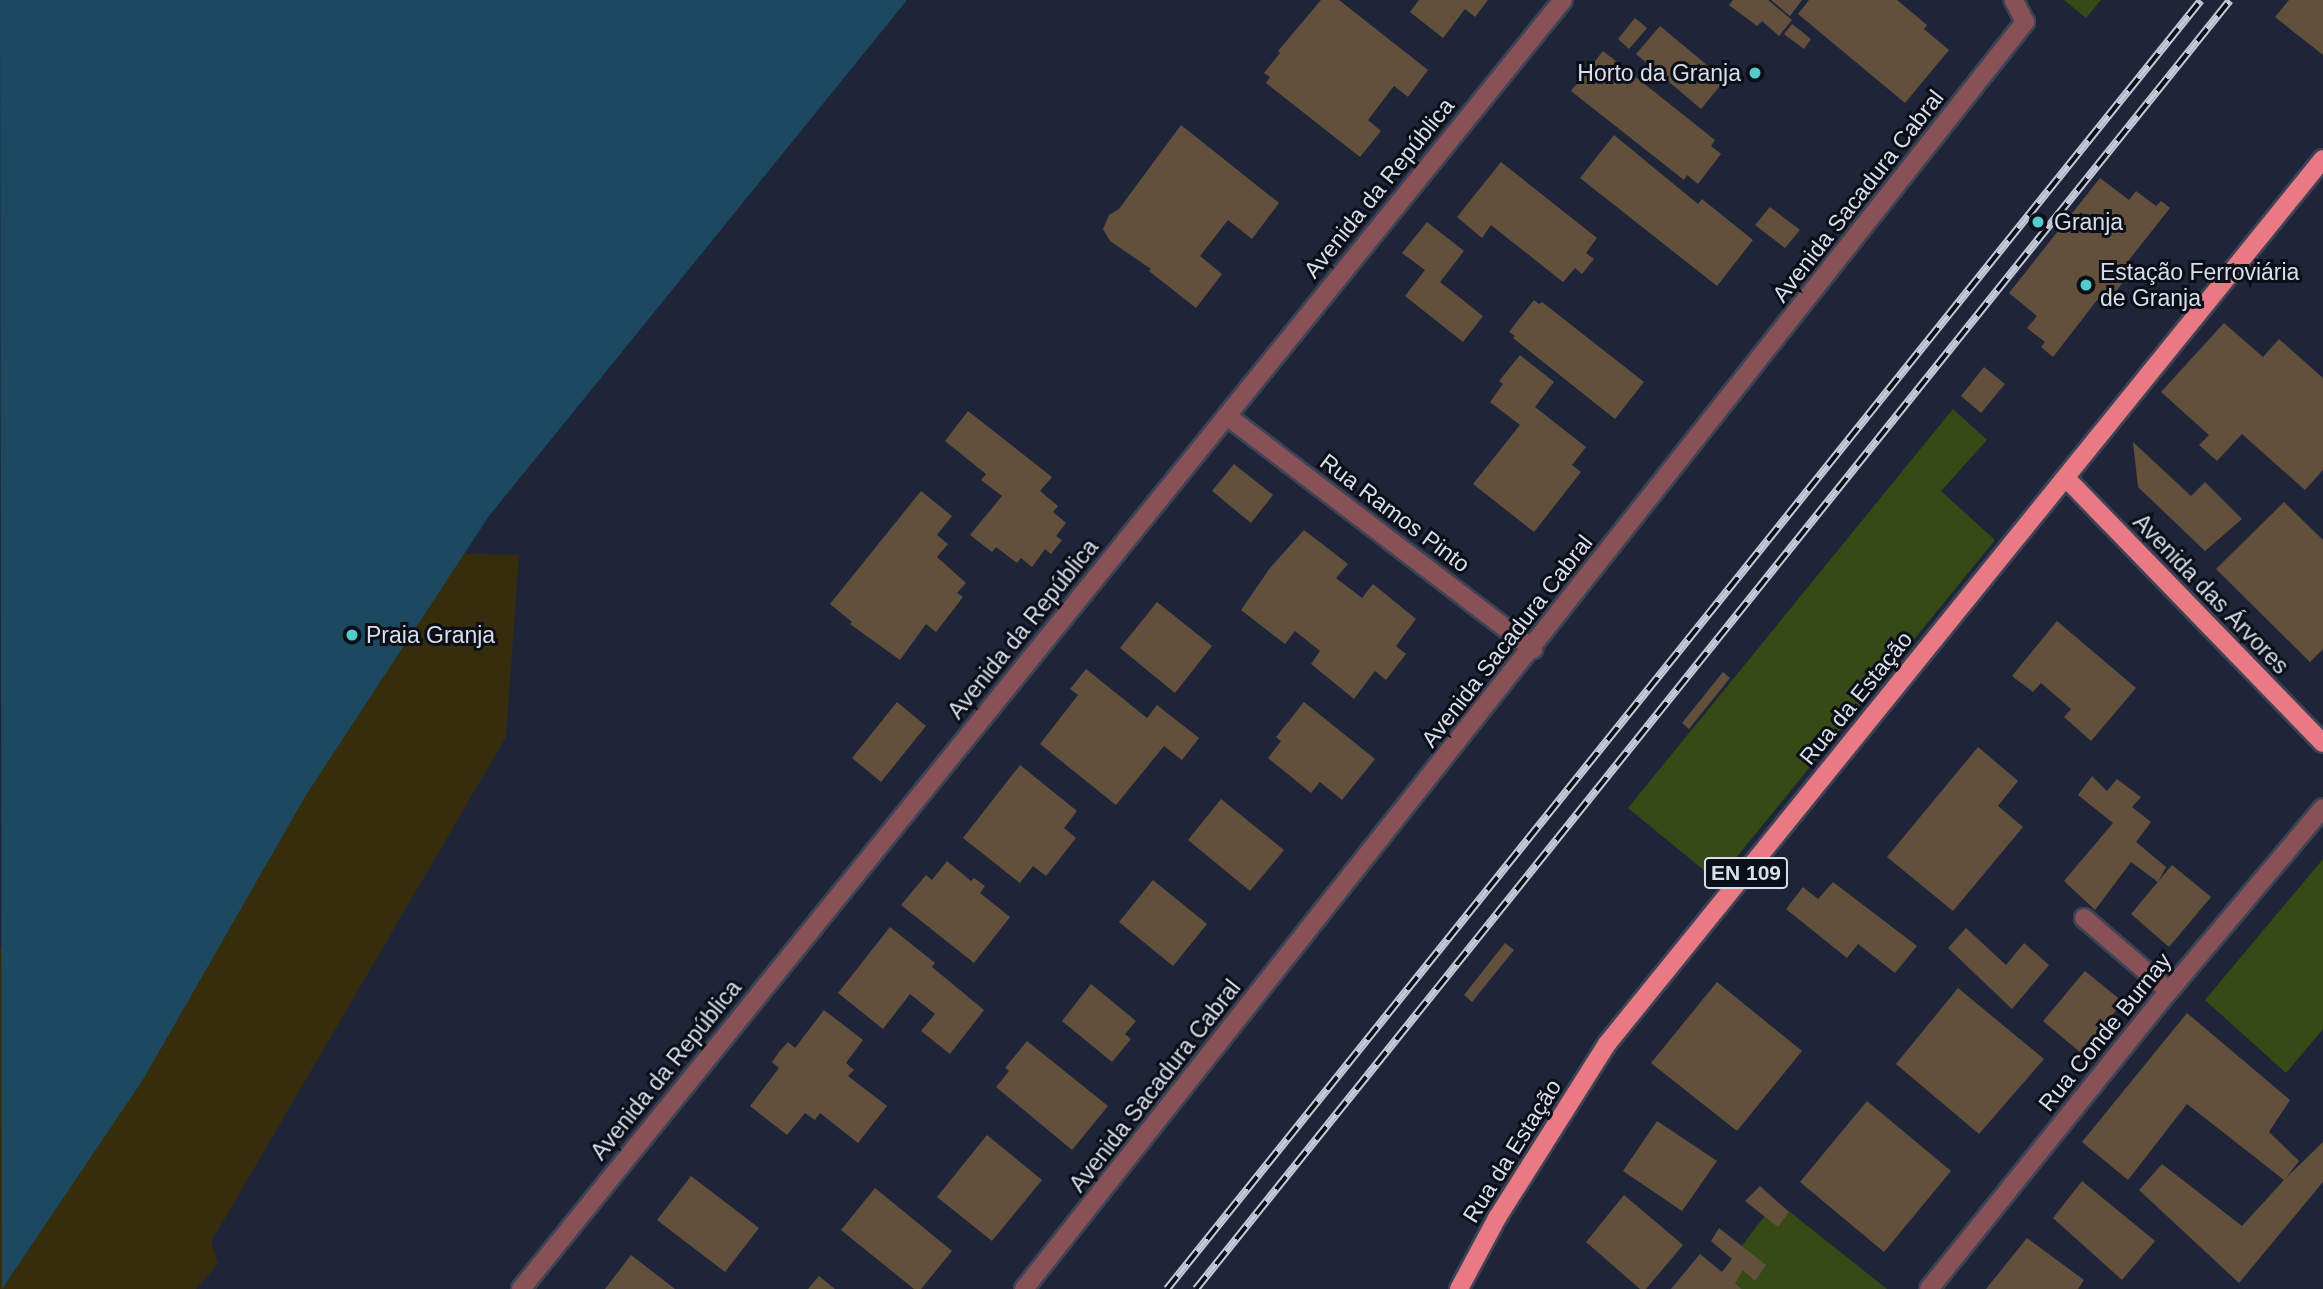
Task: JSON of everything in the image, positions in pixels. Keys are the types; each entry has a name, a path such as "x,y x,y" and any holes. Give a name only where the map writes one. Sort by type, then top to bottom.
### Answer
{"main road":[{"name":"Rua da Estação","path":"1459,1289 1497,1218 1607,1044 2323,159"},
{"name":"Avenida das Árvores","path":"2066,478 2323,743"}],"street":[{"name":"Avenida da República","path":"521,1289 1563,0"},
{"name":"Avenida Sacadura Cabral","path":"1024,1289 1533,649 2025,22 2014,0"},
{"name":"Rua Ramos Pinto","path":"1227,416 1533,649"},
{"name":"Rua Conde Burnay","path":"1929,1289 2169,991 2323,808"},
{"path":"2084,918 2169,991"}],"green space":[{"path":"2064,0 2101,0 2086,18"},
{"path":"1953,409 1987,440 1941,491 1995,540 1717,881 1628,808"},
{"path":"2323,859 2323,1029 2286,1073 2205,1000"},
{"path":"1776,1201 1887,1289 1742,1289 1722,1272"}],"sand":[{"path":"450,553 519,555 506,737 211,1242 218,1264 196,1289 0,1289 0,948"}],"water":[{"path":"0,0 907,0 489,516 306,795 144,1078 2,1289"}],"building":[{"path":"1321,0 1339,0 1428,70 1408,97 1394,86 1368,120 1381,131 1360,157 1266,83 1270,77 1264,73 1280,53 1278,51"},
{"path":"1419,0 1488,0 1475,17 1465,9 1443,38 1410,12"},
{"path":"1733,0 1768,0 1792,20 1779,36 1762,21 1757,26 1729,5"},
{"path":"1771,0 1802,0 1790,16"},
{"path":"1809,0 1897,0 1927,25 1924,29 1949,50 1905,103 1798,14"},
{"path":"2289,0 2323,0 2323,55 2275,17"},
{"path":"1635,18 1647,28 1629,49 1618,39"},
{"path":"1792,24 1811,39 1804,49 1784,34"},
{"path":"1660,26 1725,80 1701,109 1636,54"},
{"path":"1603,51 1715,140 1711,146 1721,154 1698,184 1687,175 1684,180 1571,91"},
{"path":"1181,125 1279,203 1252,239 1228,220 1200,256 1222,274 1196,308 1149,271 1151,269 1110,241 1103,229 1109,215 1119,209"},
{"path":"1614,135 1698,204 1702,199 1753,240 1717,286 1580,178"},
{"path":"1501,162 1597,238 1586,253 1594,259 1582,274 1575,268 1563,282 1491,225 1482,238 1457,217"},
{"name":"Estação Ferroviária de Granja","path":"2100,178 2129,200 2136,191 2156,206 2161,201 2170,208 2125,265 2132,270 2105,306 2097,300 2053,357 2041,347 2045,342 2027,328 2037,316 2009,293"},
{"path":"1770,207 1800,230 1785,248 1755,225"},
{"path":"1427,222 1464,251 1440,282 1483,316 1463,342 1405,296 1425,270 1402,253"},
{"path":"1534,300 1539,304 1542,302 1644,382 1615,419 1513,338 1515,336 1509,332"},
{"path":"2224,323 2263,357 2279,339 2323,378 2323,470 2305,490 2242,434 2217,461 2199,445 2209,435 2161,392"},
{"path":"1520,355 1554,382 1535,407 1586,447 1572,465 1581,472 1534,532 1473,484 1520,425 1490,402 1503,384 1499,381"},
{"path":"1984,367 2005,384 1981,413 1961,396"},
{"path":"968,411 1052,477 1040,491 1058,506 1053,512 1066,523 1056,536 1062,540 1051,554 1045,549 1032,567 1021,558 1017,563 996,547 992,552 970,535 1002,496 981,480 986,474 945,441"},
{"path":"2133,442 2191,496 2205,482 2242,519 2205,551 2138,487"},
{"path":"1234,464 1273,495 1251,523 1212,491"},
{"path":"921,491 952,516 937,535 948,544 937,557 966,583 957,593 963,597 936,632 926,624 900,660 850,624 852,622 830,604"},
{"path":"2284,502 2323,540 2323,649 2310,662 2216,569"},
{"path":"1304,530 1348,564 1336,578 1362,598 1373,584 1416,619 1396,646 1406,654 1386,680 1375,671 1354,699 1311,664 1320,651 1295,631 1285,644 1241,610 1270,568"},
{"path":"1157,602 1212,646 1175,693 1120,648"},
{"path":"2057,621 2136,688 2091,741 2064,717 2071,709 2041,683 2033,692 2012,676"},
{"path":"1086,669 1147,718 1157,705 1199,738 1182,760 1164,746 1116,805 1040,744 1078,695 1070,689"},
{"path":"1723,672 1730,678 1689,729 1682,723"},
{"path":"897,702 926,726 881,782 852,758"},
{"path":"1304,702 1375,759 1342,800 1320,782 1311,793 1268,758 1281,741 1276,737"},
{"path":"1978,747 2018,781 1998,806 2023,827 1953,911 1887,857"},
{"path":"1020,765 1077,811 1064,828 1076,838 1046,876 1033,866 1020,883 963,838"},
{"path":"2092,776 2107,791 2117,779 2141,797 2132,807 2151,822 2136,842 2166,867 2158,882 2131,862 2095,910 2064,881 2113,823 2078,795"},
{"path":"1221,799 1284,850 1250,891 1188,840"},
{"path":"947,861 971,881 974,878 985,886 980,893 1010,917 974,963 901,905 926,875 932,880"},
{"path":"2172,865 2211,897 2169,947 2131,914"},
{"path":"1153,880 1207,924 1173,966 1119,922"},
{"path":"1833,882 1917,946 1895,973 1858,944 1847,958 1786,909 1803,887 1818,899"},
{"path":"890,927 935,963 932,967 984,1010 950,1054 921,1031 935,1014 910,994 883,1029 838,993"},
{"path":"1966,928 2006,965 2024,943 2049,965 2012,1009 1948,948"},
{"path":"1505,943 1514,950 1472,1002 1464,995"},
{"path":"2085,971 2123,1002 2081,1053 2043,1021"},
{"path":"1717,982 1802,1051 1737,1131 1651,1063"},
{"path":"1091,984 1136,1021 1125,1034 1131,1039 1112,1062 1062,1021"},
{"path":"1958,988 2044,1059 1979,1134 1896,1064"},
{"path":"824,1010 863,1040 846,1063 854,1070 848,1076 887,1106 858,1143 820,1113 815,1120 805,1113 787,1135 750,1106 779,1068 772,1062 779,1052 788,1042 795,1048"},
{"path":"2187,1013 2290,1100 2269,1132 2299,1161 2285,1179 2323,1142 2323,1182 2239,1283 2139,1190 2162,1164 2242,1226 2284,1180 2187,1104 2128,1180 2082,1142"},
{"path":"1027,1041 1108,1106 1072,1150 996,1087 1009,1071 1005,1068"},
{"path":"1867,1101 1951,1171 1884,1252 1800,1182"},
{"path":"1657,1121 1717,1161 1682,1211 1623,1171"},
{"path":"987,1135 1042,1180 992,1241 937,1197"},
{"path":"691,1176 759,1228 725,1272 657,1220"},
{"path":"2082,1181 2155,1241 2122,1280 2053,1218"},
{"path":"1760,1186 1789,1212 1778,1227 1745,1201"},
{"path":"875,1188 952,1251 921,1289 914,1289 841,1230"},
{"path":"1624,1195 1683,1245 1646,1289 1640,1289 1586,1242"},
{"path":"1719,1228 1766,1265 1755,1281 1743,1270 1735,1283 1742,1289 1671,1289 1700,1254 1722,1272 1732,1259 1711,1241"},
{"path":"2027,1238 2084,1280 2078,1289 1986,1289"},
{"path":"631,1255 675,1289 605,1289"},
{"path":"819,1276 835,1289 808,1289"}],"railway":[{"path":"1167,1289 2201,0"},
{"path":"1196,1289 2230,0"}],"place":[{"name":"Horto da Granja","path":"1755,73"},
{"name":"Granja","path":"2038,222"},
{"name":"Estação Ferroviária de Granja","path":"2086,285"},
{"name":"Praia Granja","path":"352,635"}]}
